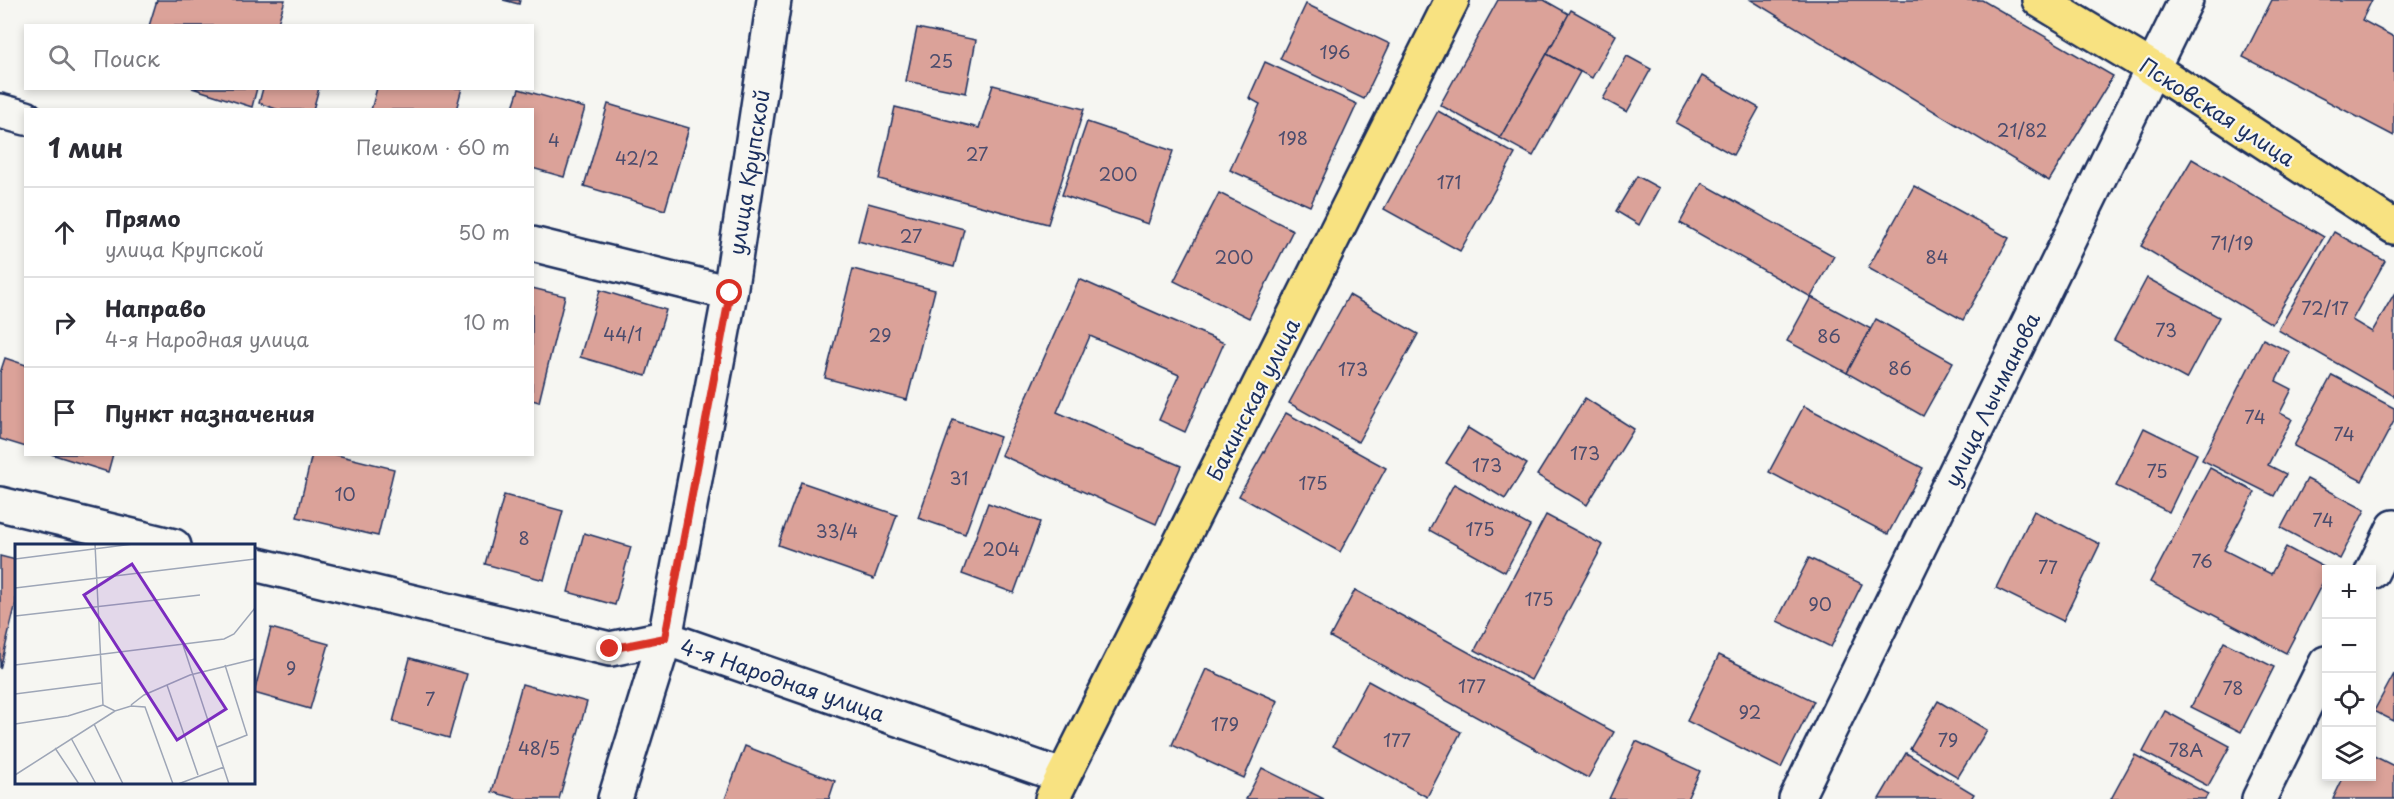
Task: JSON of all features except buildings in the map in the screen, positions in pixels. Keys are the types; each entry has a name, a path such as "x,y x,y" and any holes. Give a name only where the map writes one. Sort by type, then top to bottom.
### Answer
{"main road":[{"name":"Бакинская улица","path":"1057,787 1452,0"},
{"name":"Псковская улица","path":"2039,0 2152,68 2394,227"}],"street":[{"name":"улица Крупской","path":"615,799 665,638 730,293 774,0"},
{"name":"улица Лычманова","path":"1796,799 2186,0"},
{"path":"0,111 24,117"},
{"path":"534,244 730,293"},
{"path":"0,504 166,544"},
{"path":"2375,565 2394,527"},
{"name":"4-я Народная улица","path":"255,564 610,649 665,638 1057,787"},
{"path":"2259,799 2322,671"}],"route":[{"path":"610,649 665,638 730,293"}]}
